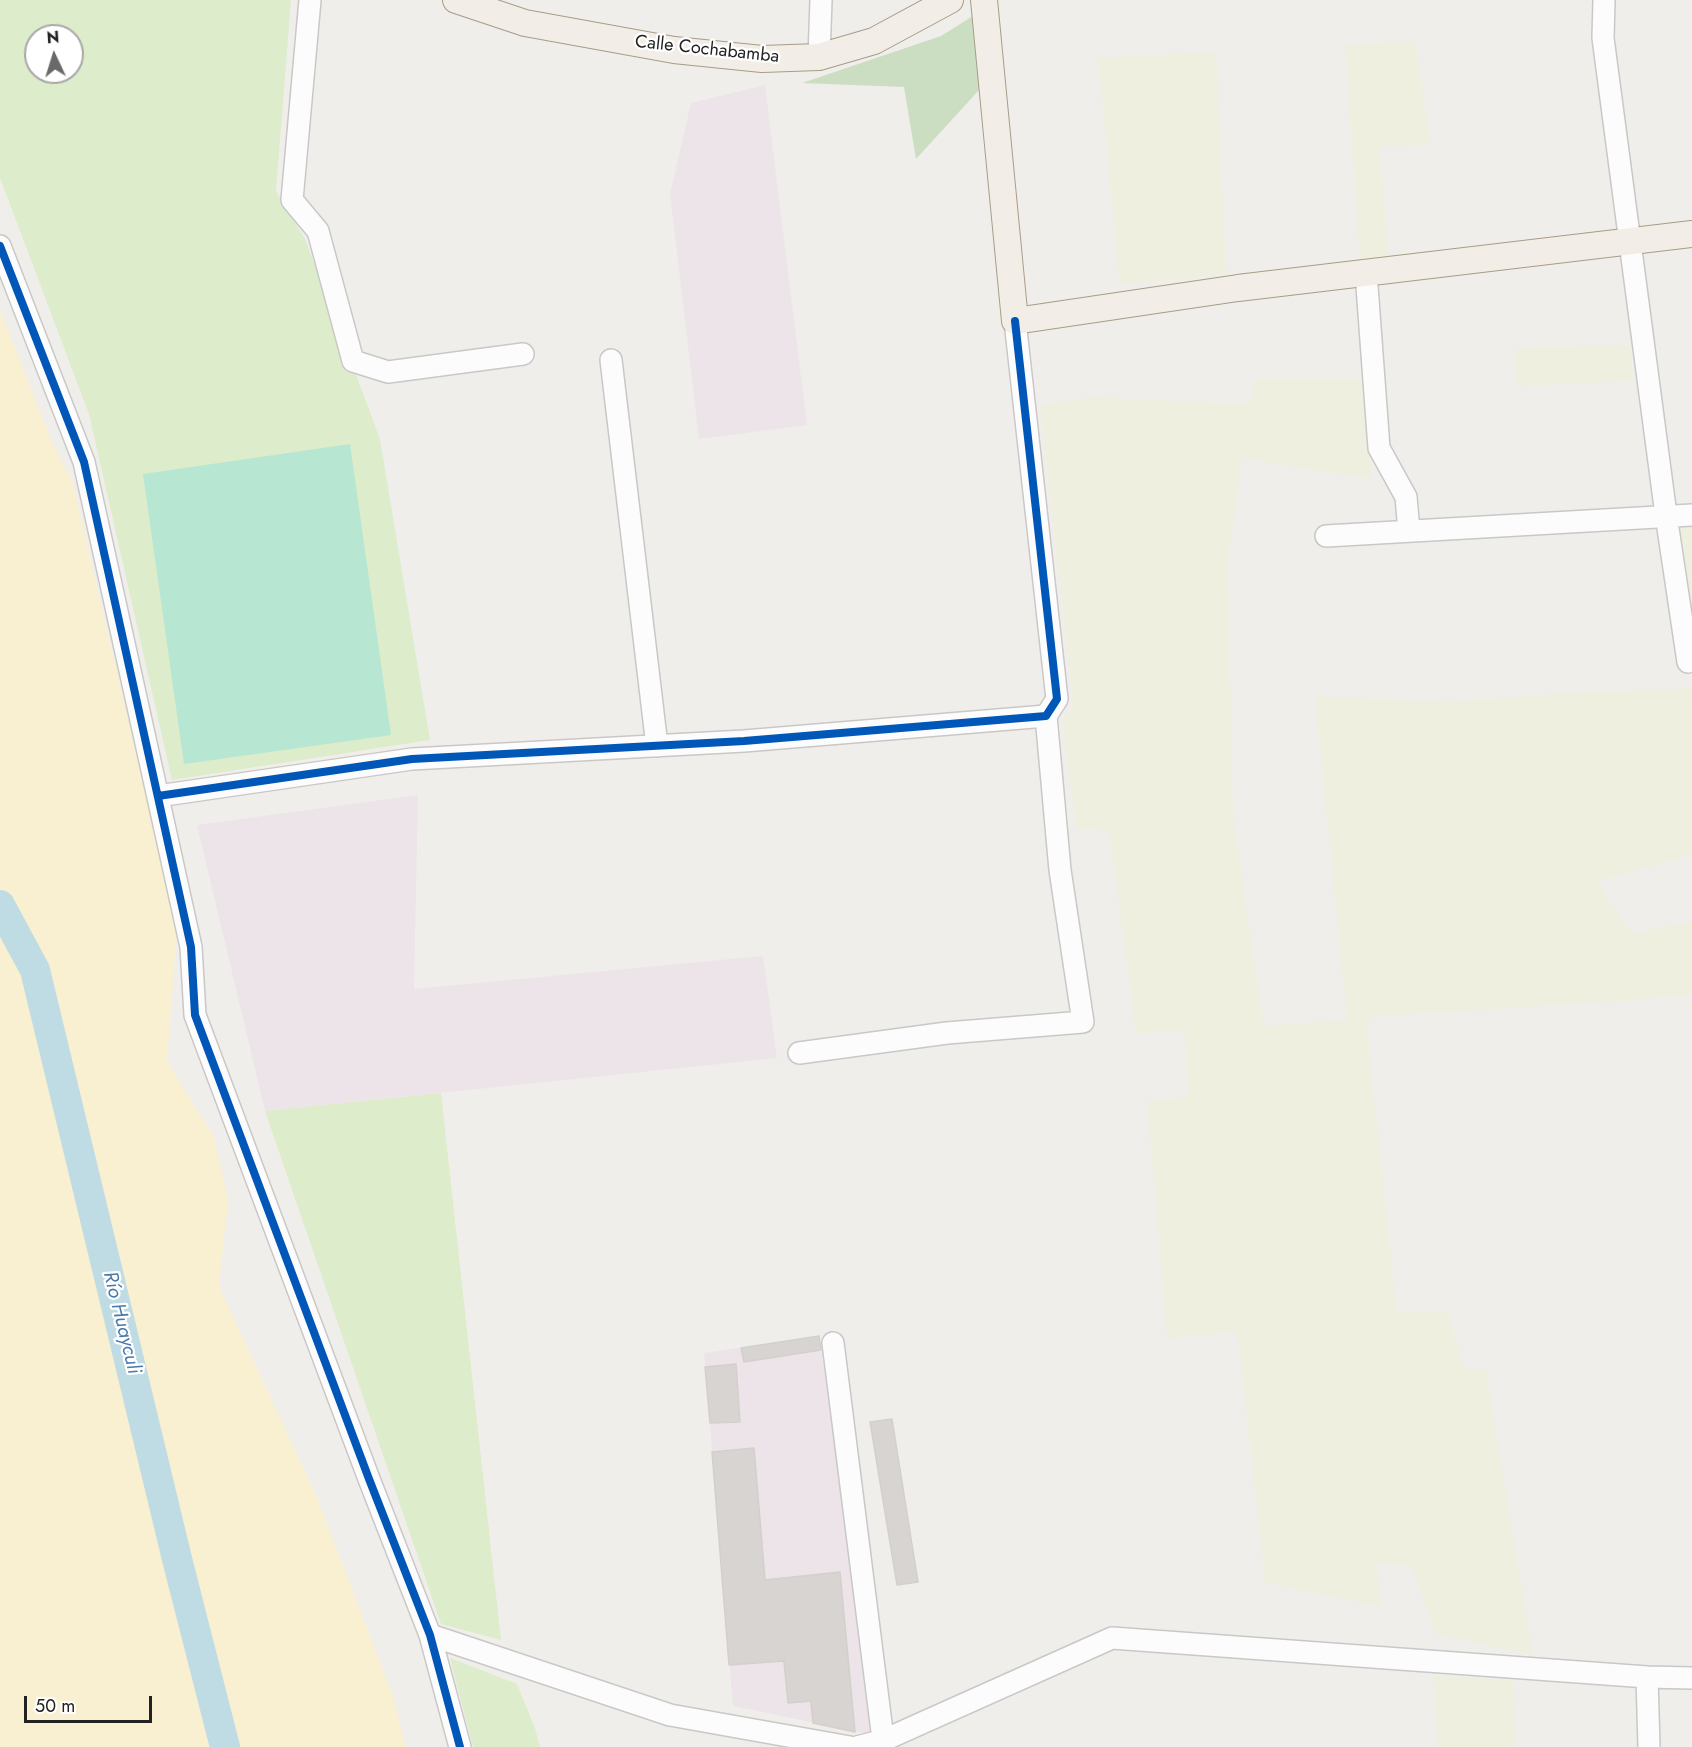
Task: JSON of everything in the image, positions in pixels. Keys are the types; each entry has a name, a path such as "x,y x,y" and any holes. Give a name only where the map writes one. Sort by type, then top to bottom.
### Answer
{"main road":[{"name":"Calle Cochabamba","path":"456,0 525,23 674,50 762,59 819,57 874,41 950,0"},
{"path":"984,0 1015,321 1238,288 1692,234"}],"street":[{"path":"310,0 292,200 318,231 353,361 388,372 523,354"},
{"path":"819,57 821,0"},
{"path":"1604,0 1603,38 1666,515 1688,662"},
{"path":"0,246 84,462 190,946 195,1015 430,1635 460,1747"},
{"path":"1366,273 1379,447 1406,497 1409,531"},
{"path":"799,1053 947,1033 1083,1022 1060,870 1046,716 1057,699 1015,321"},
{"path":"611,360 657,746"},
{"path":"1326,536 1692,515"},
{"path":"158,796 412,759 744,741 1046,716"},
{"path":"833,1343 884,1744"},
{"path":"430,1635 670,1716 849,1747"},
{"path":"857,1747 884,1744 1112,1638 1647,1677 1692,1678"},
{"path":"1647,1677 1649,1747"}],"shaded area":[{"path":"765,85 807,425 699,439 670,194 691,103"},
{"path":"418,795 414,989 763,956 777,1058 265,1111 197,825"},
{"path":"819,1336 878,1736 733,1706 704,1353"}],"green space":[{"path":"0,0 291,0 276,191 305,239 380,439 430,740 172,780 89,414 0,178"},
{"path":"973,16 980,89 916,159 904,87 802,83 941,36"},
{"path":"1415,41 1431,144 1379,147 1389,259 1360,260 1345,45"},
{"path":"1216,52 1226,274 1120,285 1098,58"},
{"path":"1629,344 1634,381 1517,386 1514,349"},
{"path":"1255,379 1365,380 1372,479 1242,458 1228,564 1233,815 1264,1026 1347,1020 1315,696 1448,702 1560,693 1692,688 1692,855 1598,881 1632,934 1692,921 1692,994 1628,1001 1391,1015 1366,1019 1397,1312 1448,1312 1464,1370 1486,1368 1533,1655 1436,1635 1411,1565 1377,1564 1380,1607 1265,1582 1237,1331 1167,1339 1147,1101 1188,1097 1185,1032 1136,1033 1109,831 1076,828 1062,720 1074,709 1040,405 1092,397 1249,404"},
{"path":"350,444 391,735 184,764 143,474"},
{"path":"1678,521 1692,521 1692,603"},
{"path":"441,1093 501,1640 441,1624 265,1111"},
{"path":"450,1658 517,1684 535,1728 540,1747 473,1747"},
{"path":"1433,1676 1513,1680 1516,1747 1438,1747"}],"sand":[{"path":"0,310 53,445 72,480 177,929 167,1062 214,1137 228,1200 219,1286 318,1500 394,1699 406,1747 0,1747"}],"building":[{"path":"819,1336 821,1350 744,1362 741,1348"},
{"path":"736,1364 740,1422 710,1423 705,1367"},
{"path":"892,1419 918,1582 897,1585 870,1422"},
{"path":"754,1448 765,1580 840,1572 855,1732 813,1723 811,1701 788,1703 784,1661 729,1665 712,1452"}],"waterway":[{"name":"Río Huayculi","path":"0,905 35,970 178,1563 225,1747"}],"cycle path":[{"path":"0,246 84,462 191,947 195,1015 430,1635 460,1747"},
{"path":"158,796 412,759 744,741 1046,716 1057,699 1015,321"}]}
